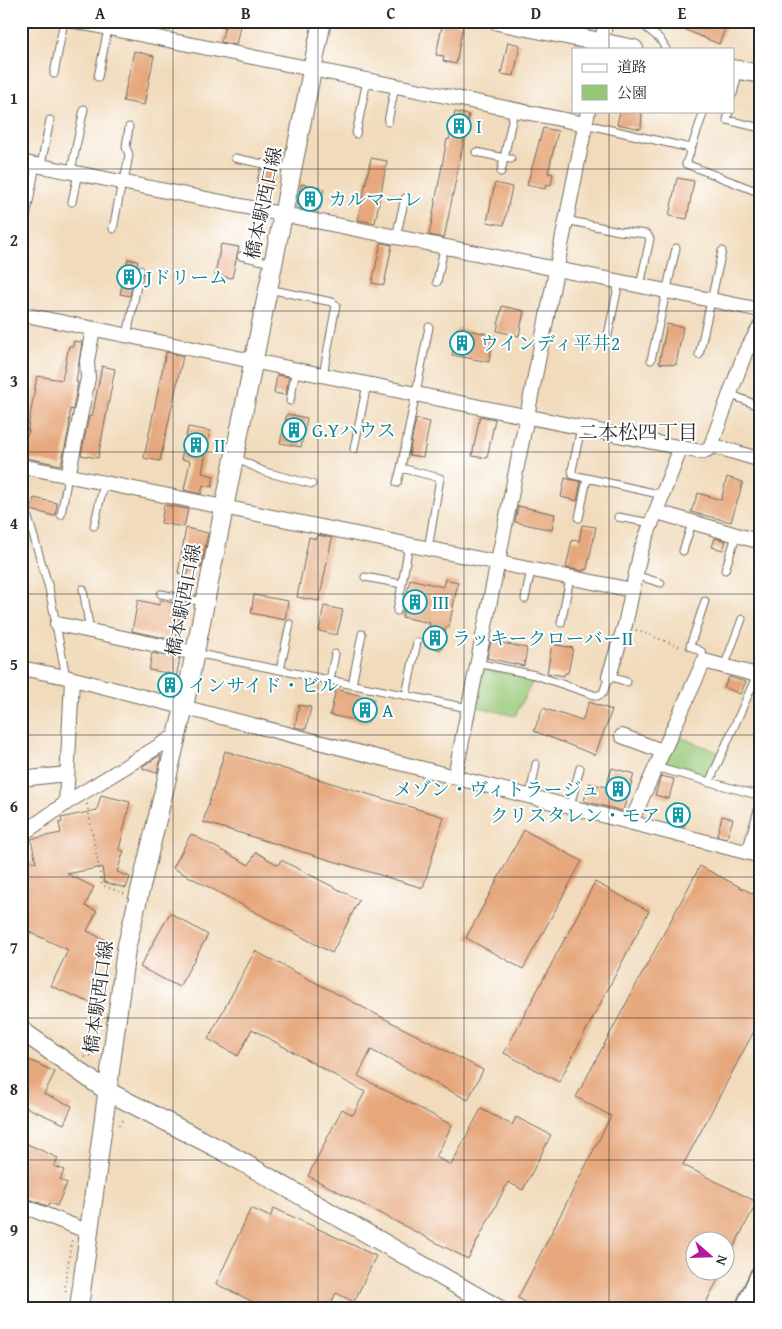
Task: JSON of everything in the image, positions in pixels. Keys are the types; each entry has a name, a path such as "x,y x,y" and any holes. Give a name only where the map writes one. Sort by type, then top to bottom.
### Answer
{"highway":[{"path":"747,1308 761,1277"}],"street":[{"path":"74,21 514,111 586,118 454,776"},
{"name":"橋本駅西口線","path":"80,1308 126,949 184,707 322,21"},
{"path":"498,21 601,45 626,48"},
{"path":"601,45 606,21"},
{"path":"736,69 761,74"},
{"path":"21,162 761,310"},
{"path":"21,314 702,452 710,448 745,353 759,332"},
{"path":"68,476 88,378 86,361 92,329"},
{"path":"711,445 761,460"},
{"path":"609,676 625,625 635,575 681,447"},
{"path":"21,466 632,590"},
{"path":"654,518 692,523 761,542"},
{"path":"57,624 195,653"},
{"path":"631,822 704,661 759,675"},
{"path":"21,668 184,707 755,854 761,812"},
{"path":"66,803 69,678"},
{"path":"21,835 66,803 177,735"},
{"path":"622,736 662,752"},
{"path":"21,779 66,774"},
{"path":"21,1030 107,1091 224,1151 497,1308"},
{"path":"21,1205 89,1232"}],"lane":[{"path":"54,74 64,21"},
{"path":"638,21 660,39 665,48"},
{"path":"98,78 108,29"},
{"path":"734,86 736,69"},
{"path":"356,134 367,80"},
{"path":"388,122 395,86"},
{"path":"72,202 74,172 84,109"},
{"path":"501,172 508,159 514,111"},
{"path":"704,112 685,161 688,166 761,192"},
{"path":"729,112 727,120 761,128"},
{"path":"586,118 690,148"},
{"path":"26,217 50,120"},
{"path":"113,229 129,155 126,147 129,127"},
{"path":"476,152 508,159"},
{"path":"235,158 292,170"},
{"path":"396,237 405,198"},
{"path":"566,220 619,231 647,234 650,239 640,286"},
{"path":"437,282 444,248"},
{"path":"651,360 676,248"},
{"path":"699,355 722,251"},
{"path":"241,256 273,263"},
{"path":"127,336 140,270"},
{"path":"608,335 619,282"},
{"path":"267,288 332,302 336,305 324,375"},
{"path":"397,483 429,327"},
{"path":"290,401 296,369"},
{"path":"354,449 367,383"},
{"path":"729,394 761,407"},
{"path":"581,428 572,472 576,476 663,495"},
{"path":"234,457 265,472 312,484"},
{"path":"401,468 440,478 428,549"},
{"path":"61,515 68,476"},
{"path":"579,518 587,479"},
{"path":"94,526 104,483"},
{"path":"21,494 41,554 69,678"},
{"path":"618,517 654,518"},
{"path":"683,551 692,523"},
{"path":"725,570 736,536"},
{"path":"397,611 409,545"},
{"path":"525,599 531,570"},
{"path":"635,575 661,583"},
{"path":"365,577 402,584"},
{"path":"561,623 570,578"},
{"path":"82,589 90,631"},
{"path":"161,594 205,602"},
{"path":"704,661 702,652 690,646 705,601"},
{"path":"724,667 742,619"},
{"path":"280,670 290,624"},
{"path":"352,685 362,634"},
{"path":"406,695 417,642"},
{"path":"195,653 468,708"},
{"path":"330,680 336,654"},
{"path":"477,663 535,675 597,696 603,693 609,676 628,682"},
{"path":"709,783 759,675"},
{"path":"530,796 536,764"},
{"path":"655,767 761,796"},
{"path":"570,806 580,768"}],"path":[{"path":"625,625 687,649 690,646"},
{"path":"84,792 102,885 129,896"},
{"path":"117,1133 119,1123 126,1118"}],"green space":[{"path":"482,669 534,679 515,716 474,706"},
{"path":"675,735 718,752 708,775 705,776 664,762"}],"building":[{"path":"226,21 241,21 236,45 221,42"},
{"path":"443,21 463,25 456,64 443,61 444,56 436,55"},
{"path":"664,21 728,21 719,44"},
{"path":"508,42 520,45 514,76 501,74"},
{"path":"134,51 154,56 144,105 123,101"},
{"path":"455,112 469,115 444,238 429,235 447,139 449,140"},
{"path":"620,112 642,112 641,129 617,124"},
{"path":"543,128 558,131 548,173 553,174 551,185 546,184 545,189 527,185"},
{"path":"371,158 387,161 375,223 358,220"},
{"path":"260,169 275,172 271,190 256,186"},
{"path":"677,178 694,181 687,219 669,216"},
{"path":"495,183 512,187 504,225 487,222"},
{"name":"カルマーレ","path":"301,184 324,188 320,209 316,209 316,212 296,208"},
{"path":"381,243 392,245 384,285 372,283"},
{"path":"221,244 239,247 232,278 215,275"},
{"name":"Jドリーム","path":"128,259 138,261 130,296 120,294"},
{"path":"502,306 524,311 519,336 497,331"},
{"path":"667,324 683,327 676,365 659,363"},
{"path":"457,328 494,335 489,362 452,355"},
{"path":"74,341 82,342 76,382 78,382 73,410 70,409 69,429 61,465 21,457 21,437 26,437 29,432 28,428 37,376 62,380 69,346 73,346"},
{"path":"166,352 183,356 160,461 144,458"},
{"path":"102,366 115,369 98,458 81,455 89,416 92,417"},
{"path":"277,375 289,377 286,395 274,393"},
{"name":"G.Yハウス","path":"287,414 307,418 301,447 280,443"},
{"path":"480,416 495,419 487,458 472,456"},
{"path":"416,419 430,422 423,457 409,455"},
{"path":"188,427 210,431 202,473 214,476 212,487 203,485 201,494 184,490 190,461 181,459"},
{"path":"727,477 743,482 731,522 691,512 698,493 721,500"},
{"path":"565,478 581,482 577,501 561,497"},
{"path":"34,498 57,503 55,516 31,510"},
{"path":"164,505 188,509 184,527 161,523"},
{"path":"518,506 555,514 552,530 515,522"},
{"path":"582,525 596,527 587,569 584,569 584,571 566,568 572,540 579,541"},
{"path":"186,528 208,533 201,568 190,566 188,575 178,573"},
{"path":"317,535 332,538 319,601 297,597 309,537 316,539"},
{"path":"715,538 726,541 723,550 712,547"},
{"path":"410,579 443,587 445,579 458,582 449,627 446,627 441,650 425,646 430,623 402,617"},
{"path":"254,595 288,601 285,620 251,613"},
{"path":"138,600 159,605 160,600 182,605 175,640 132,631"},
{"path":"324,606 343,610 337,635 319,631"},
{"path":"491,641 527,648 524,666 487,658"},
{"path":"552,644 573,648 568,673 565,673 564,676 547,673"},
{"name":"インサイド・ビル","path":"152,653 180,659 172,695 163,693 168,673 149,670"},
{"path":"729,677 746,682 740,694 724,687"},
{"path":"336,689 374,699 368,723 330,715"},
{"path":"589,702 612,710 595,755 534,731 543,708 582,721"},
{"path":"299,705 311,707 306,729 295,727"},
{"path":"225,751 444,817 423,888 203,822"},
{"path":"161,755 157,773 143,769 143,766"},
{"name":"メゾン・ヴィトラージュ","path":"612,768 634,774 623,811 584,801 589,783 606,787"},
{"path":"661,776 674,779 669,799 655,795"},
{"path":"101,795 130,802 119,850 124,851 117,872 130,877 126,888 104,882 102,867 67,874 94,887 85,906 97,911 87,931 107,941 91,975 105,982 95,1005 51,986 68,950 21,928 21,856 36,863 31,839 61,833 59,823 62,822 61,818 97,810"},
{"name":"クリスタレン・モア","path":"673,803 688,807 683,827 668,823"},
{"path":"722,816 733,819 727,838 717,836"},
{"path":"524,830 582,861 523,969 466,938"},
{"path":"191,834 249,865 256,852 278,865 281,860 359,900 332,953 173,868"},
{"path":"700,866 761,898 761,1018 683,1165 757,1202 734,1247 734,1232 684,1232 684,1282 717,1282 703,1308 536,1308 518,1298 611,1116 576,1097"},
{"path":"595,882 649,911 559,1082 504,1053"},
{"path":"170,913 208,935 179,987 140,967"},
{"path":"255,951 483,1070 468,1100 371,1050 358,1076 452,1125 436,1157 451,1165 481,1109 512,1125 516,1117 551,1135 523,1190 508,1182 468,1259 308,1176 342,1109 353,1115 365,1092 252,1029 238,1056 208,1039"},
{"path":"21,1056 55,1072 44,1094 72,1106 64,1124 21,1105"},
{"path":"21,1141 58,1158 54,1166 64,1170 60,1180 67,1183 57,1206 50,1203 48,1206 21,1196"},
{"path":"251,1208 270,1217 274,1208 376,1256 354,1302 336,1293 329,1308 266,1308 216,1284"}],"place":[{"name":"Ⅰ","path":"459,126"},
{"name":"カルマーレ","path":"310,199"},
{"name":"Jドリーム","path":"129,277"},
{"name":"ウインディ平井2","path":"462,343"},
{"name":"G.Yハウス","path":"294,430"},
{"name":"Ⅱ","path":"196,445"},
{"name":"Ⅲ","path":"415,602"},
{"name":"ラッキークローバーⅡ","path":"435,638"},
{"name":"インサイド・ビル","path":"170,685"},
{"name":"A","path":"365,710"},
{"name":"メゾン・ヴィトラージュ","path":"618,789"},
{"name":"クリスタレン・モア","path":"678,815"}],"district":[{"name":"二本松四丁目","path":"638,432"}]}
